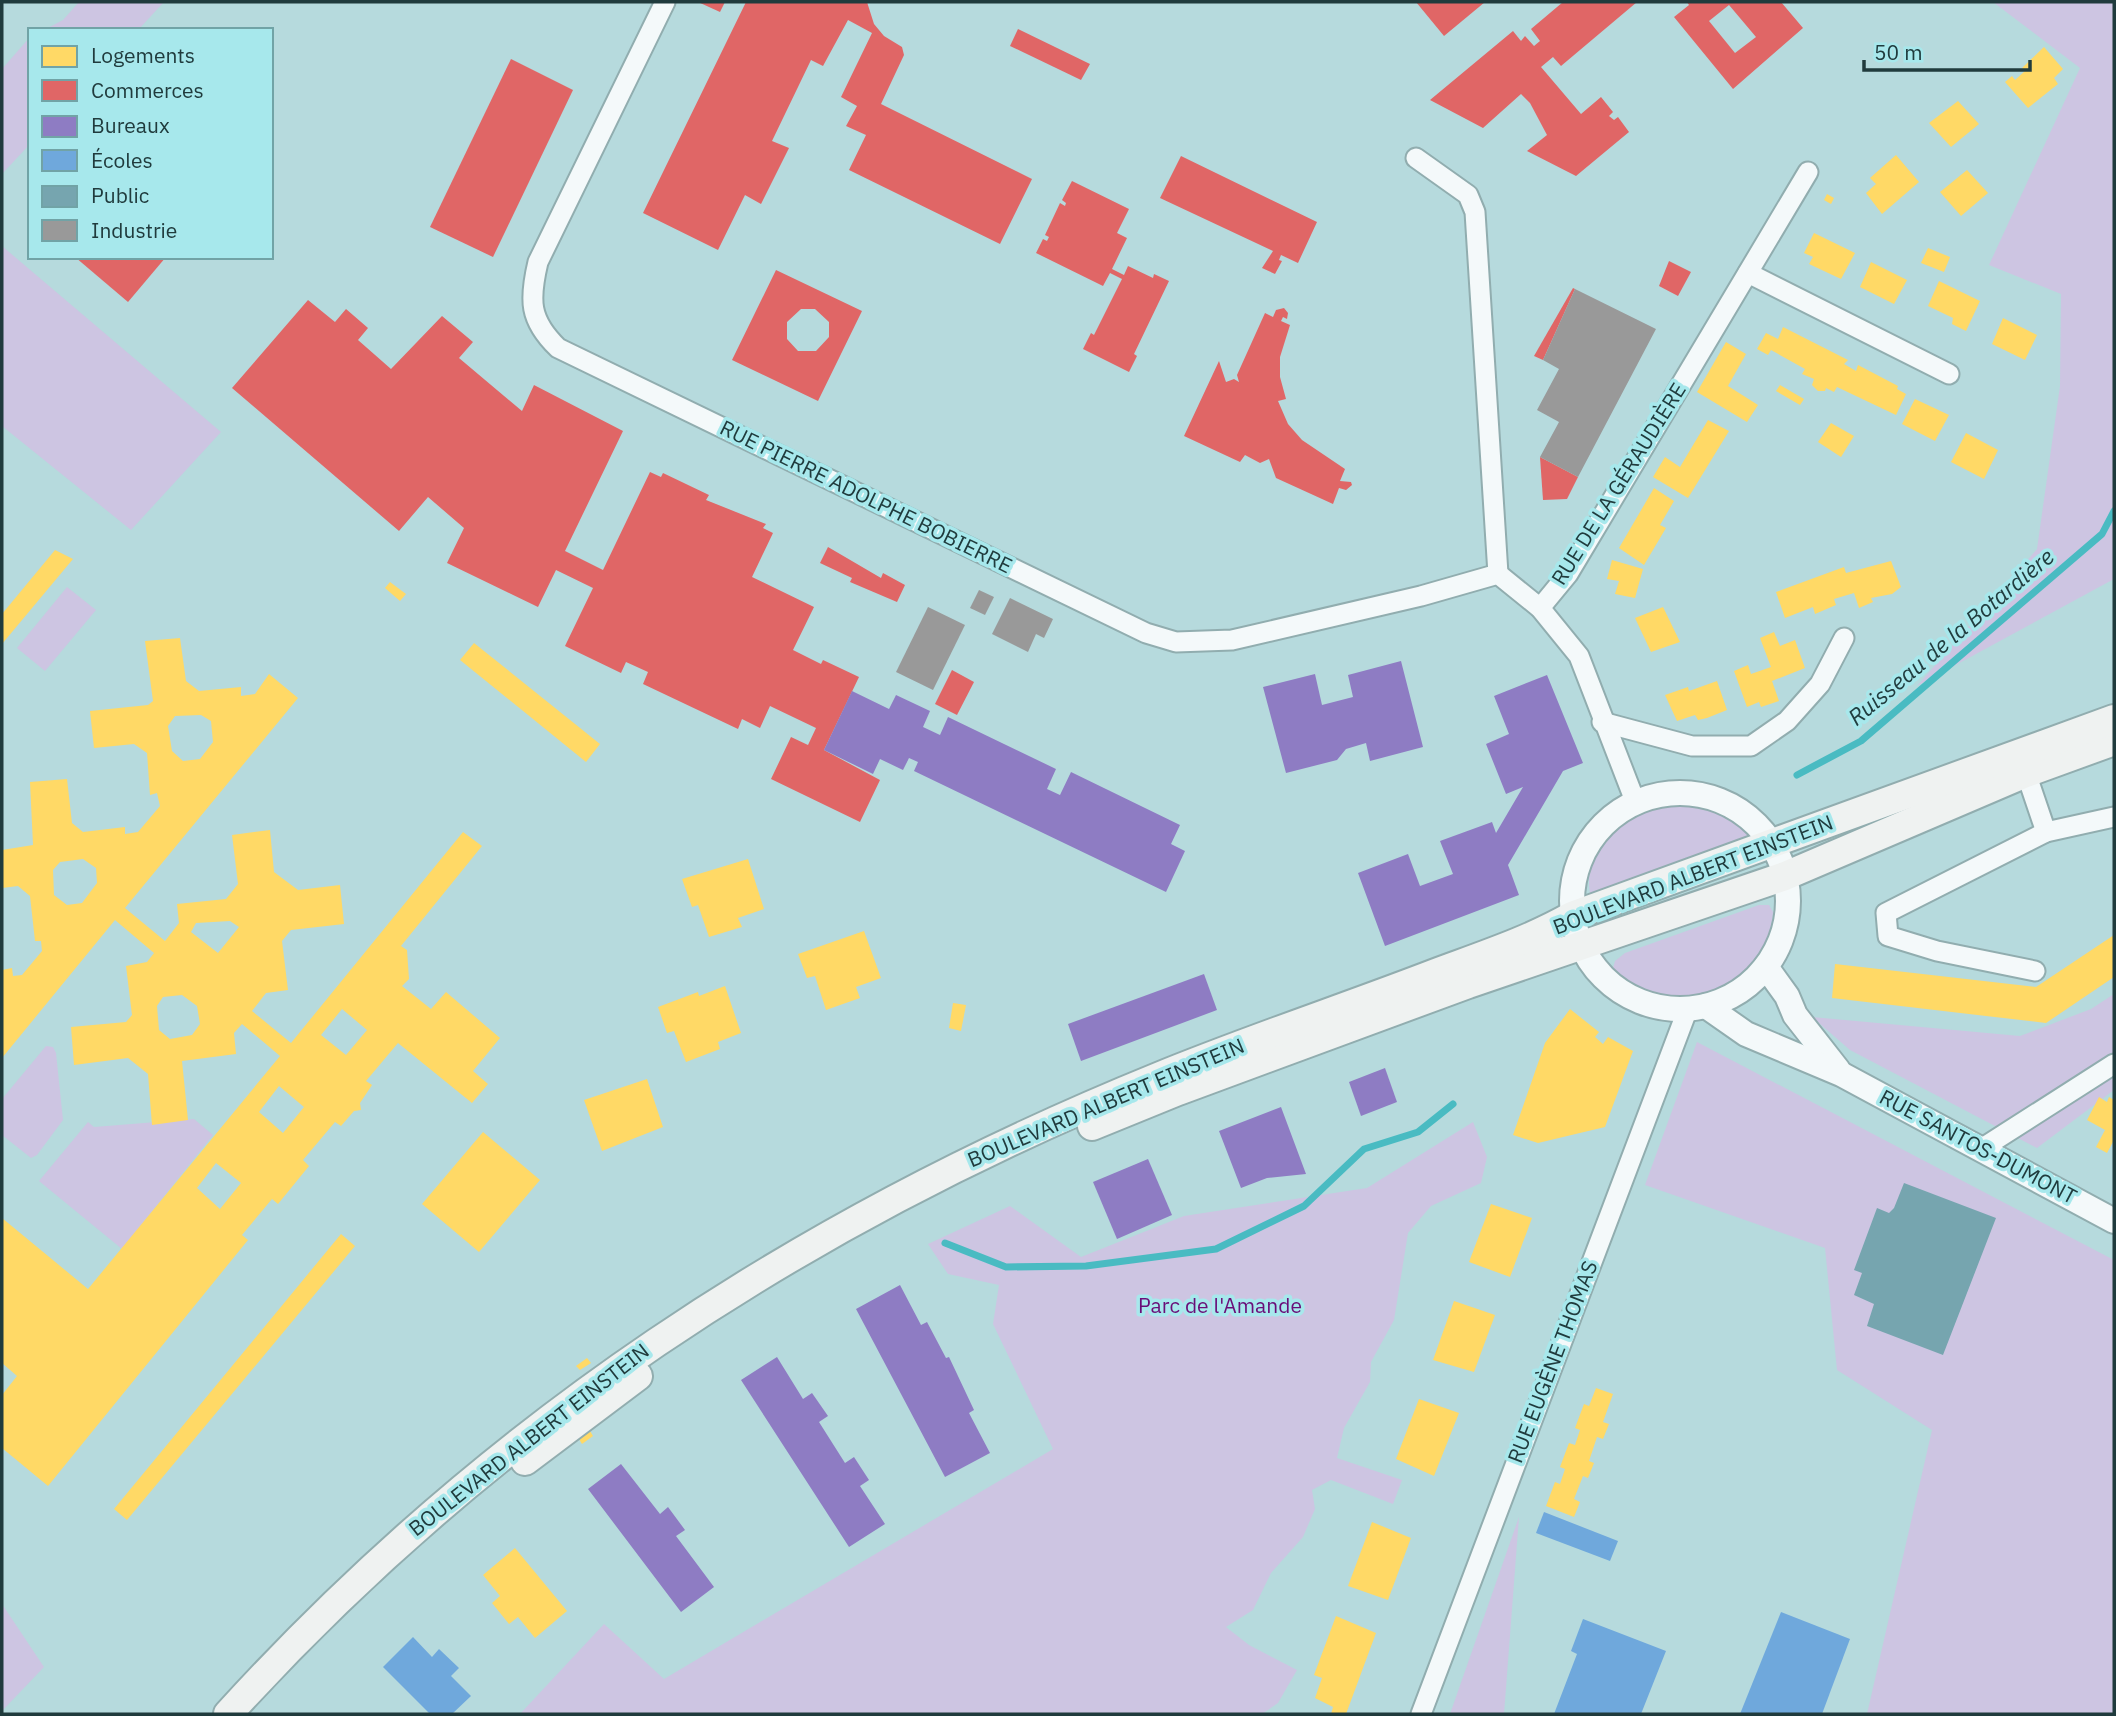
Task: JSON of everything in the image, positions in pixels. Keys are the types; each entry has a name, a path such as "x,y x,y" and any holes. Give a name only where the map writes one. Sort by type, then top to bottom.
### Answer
{"main road":[{"name":"BOULEVARD ALBERT EINSTEIN","path":"228,1714 396,1544 501,1456 635,1355 762,1273 892,1199 1010,1140 1160,1076 1508,948 1572,916 2114,719"},
{"name":"BOULEVARD ALBERT EINSTEIN","path":"252,1714 416,1550 524,1462 649,1368 781,1282 911,1208 1016,1157 1178,1091 1580,944 1785,876 2026,773 2114,741"}],"street":[{"name":"RUE PIERRE ADOLPHE BOBIERRE","path":"665,2 538,262 532,288 533,312 543,334 558,348 1146,633 1176,642 1232,640 1421,596 1498,574"},
{"path":"1416,158 1468,195 1475,212 1498,574 1540,608"},
{"name":"RUE DE LA GÉRAUDIÈRE","path":"1635,801 1602,722 1579,656 1540,608 1568,574 1808,172"},
{"path":"1748,273 1949,374"},
{"path":"1602,722 1692,746 1751,746 1787,721 1812,693 1844,638"},
{"path":"2026,773 2046,832"},
{"path":"1682,792 1716,799 1753,821 1772,844 1785,876 1788,901 1783,932 1766,967 1735,995 1697,1009 1659,1008 1630,998 1605,981 1580,944 1572,916 1572,888 1579,861 1596,834 1635,801 1682,792"},
{"path":"2035,971 1937,951 1888,936 1886,913 2046,832 2114,817"},
{"name":"RUE SANTOS-DUMONT","path":"1766,967 1787,996 1796,1015 1841,1074"},
{"name":"RUE SANTOS-DUMONT","path":"1697,1009 1746,1034 1841,1074 2114,1221"},
{"name":"RUE EUGÈNE THOMAS","path":"1421,1714 1697,1009"},
{"path":"1980,1149 2114,1064"}],"green space":[{"path":"79,2 164,2 140,28 48,28 63,20"},
{"path":"1993,2 2114,2 2114,579 1917,686 2037,549 2060,386 2061,294 1989,265 2080,68"},
{"path":"28,39 28,146 2,174 2,69"},
{"path":"2,246 221,432 131,530 2,426"},
{"path":"67,587 96,610 45,671 17,648"},
{"path":"1672,799 1703,803 1722,810 1748,829 1749,837 1593,895 1590,893 1589,876 1601,845 1626,820"},
{"path":"1759,905 1769,905 1773,912 1769,934 1760,953 1748,969 1733,982 1716,991 1696,996 1654,992 1626,981 1613,968 1615,961 1625,953"},
{"path":"2114,994 2114,1090 2037,1148 1850,1050 1812,1017 2020,1036 2091,1009"},
{"path":"1697,1042 2114,1260 2114,1714 1867,1714 1932,1430 1837,1370 1825,1248 1645,1185"},
{"path":"46,1046 53,1047 56,1053 63,1120 37,1155 31,1158 2,1135 2,1099"},
{"path":"194,1119 213,1135 122,1249 39,1181 88,1122 94,1127"},
{"name":"Parc de l'Amande","path":"1473,1122 1487,1157 1481,1183 1431,1206 1408,1233 1394,1320 1371,1362 1370,1382 1344,1428 1337,1458 1402,1480 1393,1504 1331,1480 1312,1490 1315,1509 1303,1537 1271,1573 1253,1610 1226,1627 1249,1645 1297,1670 1278,1703 1262,1714 520,1714 604,1624 664,1679 1053,1449 993,1324 999,1285 948,1274 928,1244 1010,1206 1081,1257 1184,1216 1367,1188"},
{"path":"1519,1517 1504,1714 1450,1714"},
{"path":"2,1604 44,1667 2,1711"}],"building: Logements":[{"path":"2044,47 2063,69 2054,78 2058,84 2028,108 2005,82 2012,76 2015,80 2025,71 2022,68"},
{"path":"1958,101 1979,124 1951,147 1929,123"},
{"path":"1896,155 1919,182 1882,214 1866,193 1876,184 1870,178"},
{"path":"1967,170 1988,193 1961,216 1940,192"},
{"path":"1827,194 1834,198 1831,204 1824,200"},
{"path":"1814,233 1855,253 1841,279 1809,264 1813,257 1804,253"},
{"path":"1928,248 1950,257 1944,272 1921,263"},
{"path":"1871,262 1907,280 1894,304 1860,287"},
{"path":"1939,281 1980,301 1966,331 1952,324 1953,318 1928,306"},
{"path":"2003,318 2037,335 2025,360 1992,344"},
{"path":"1783,327 1848,360 1844,364 1856,371 1858,365 1898,386 1897,389 1906,394 1896,415 1837,387 1834,392 1826,388 1825,391 1818,391 1812,385 1814,379 1802,374 1805,369 1771,350 1768,355 1757,349 1766,333 1778,339"},
{"path":"1726,342 1746,354 1728,386 1758,405 1747,422 1697,392"},
{"path":"1780,385 1804,399 1800,405 1776,391"},
{"path":"1915,399 1949,415 1935,441 1902,424"},
{"path":"1708,420 1729,431 1688,498 1653,477 1665,457 1680,467"},
{"path":"1831,423 1854,436 1841,457 1818,442"},
{"path":"1966,433 1998,450 1984,479 1951,462"},
{"path":"1654,488 1674,501 1660,525 1666,528 1644,565 1619,548"},
{"path":"55,550 73,559 2,644 2,614"},
{"path":"1612,560 1643,569 1635,598 1615,594 1619,581 1607,579"},
{"path":"1891,561 1901,587 1892,594 1871,598 1873,602 1859,608 1854,593 1834,599 1836,605 1815,614 1813,607 1785,618 1776,592 1844,567 1846,573"},
{"path":"390,582 406,594 400,601 385,588"},
{"path":"1663,607 1680,642 1651,652 1635,618"},
{"path":"1774,632 1780,646 1795,640 1805,668 1772,681 1779,701 1761,707 1759,702 1747,707 1734,671 1748,665 1751,674 1771,667 1760,638"},
{"path":"180,638 186,681 199,691 241,687 241,696 255,694 269,674 298,698 125,908 165,941 179,923 177,904 226,899 238,884 232,835 270,830 274,872 298,890 340,885 344,924 291,930 282,941 288,990 266,993 252,1011 291,1043 463,832 482,846 401,946 407,950 409,979 402,986 431,1009 446,992 500,1038 473,1071 488,1084 472,1103 398,1043 366,1081 372,1085 360,1103 361,1110 354,1111 341,1126 335,1122 303,1160 309,1166 278,1204 272,1199 242,1235 248,1240 48,1486 2,1448 2,1395 17,1376 2,1363 2,1218 88,1289 280,1056 242,1024 234,1033 236,1054 182,1061 188,1120 152,1125 148,1074 128,1058 74,1065 71,1027 126,1022 132,1015 126,966 147,962 154,953 115,920 2,1058 2,970 12,968 13,976 22,975 42,951 41,941 35,941 30,896 18,886 2,888 2,850 33,845 30,782 67,779 72,823 83,832 125,827 125,834 138,832 160,806 157,793 150,795 147,753 134,744 94,748 90,711 148,705 153,701 145,641","holes":["201,715 211,721 213,742 200,759 183,761 172,751 168,726 175,716","83,859 96,868 97,883 82,903 67,905 54,895 53,870 60,862","230,921 239,927 218,953 191,932 196,923","182,995 197,1006 200,1024 192,1035 170,1039 159,1030 157,1006 163,997","342,1009 367,1030 346,1055 321,1035","279,1086 304,1107 283,1133 259,1112","216,1163 241,1183 220,1209 197,1188"]},
{"path":"474,643 600,744 586,762 460,660"},
{"path":"1717,681 1727,710 1698,720 1695,715 1677,721 1665,695 1688,687 1689,691"},
{"path":"748,859 764,909 738,918 742,927 709,937 698,905 692,907 682,879"},
{"path":"864,931 881,978 856,987 860,998 826,1010 815,976 807,978 798,954"},
{"path":"2114,935 2114,977 2046,1023 1832,998 1835,964 2036,987"},
{"path":"725,986 741,1033 718,1042 720,1049 686,1062 674,1031 667,1033 658,1007 698,992 699,996"},
{"path":"953,1003 966,1005 961,1031 949,1028"},
{"path":"1570,1009 1599,1032 1595,1037 1603,1044 1608,1037 1633,1051 1605,1127 1538,1143 1513,1135 1545,1043"},
{"path":"647,1079 663,1127 602,1151 584,1100"},
{"path":"2099,1097 2107,1102 2109,1097 2114,1100 2114,1140 2107,1153 2096,1147 2105,1130 2087,1120"},
{"path":"483,1132 540,1180 479,1252 422,1204"},
{"path":"1491,1204 1532,1218 1510,1277 1469,1262"},
{"path":"341,1234 355,1246 127,1520 114,1509"},
{"path":"1454,1301 1495,1315 1474,1372 1433,1360"},
{"path":"587,1358 591,1363 580,1370 576,1366"},
{"path":"1596,1388 1613,1394 1603,1422 1609,1424 1603,1439 1597,1437 1589,1461 1594,1463 1588,1478 1583,1476 1574,1499 1580,1502 1574,1517 1546,1506 1555,1482 1560,1484 1565,1469 1560,1467 1569,1443 1575,1445 1580,1430 1575,1428 1584,1404 1589,1406"},
{"path":"1419,1399 1459,1413 1434,1476 1396,1459"},
{"path":"590,1431 593,1436 582,1444 579,1439"},
{"path":"1372,1522 1411,1538 1388,1600 1348,1586"},
{"path":"515,1548 567,1611 535,1638 518,1617 509,1624 492,1603 500,1596 483,1575"},
{"path":"1336,1616 1376,1633 1346,1714 1331,1714 1333,1707 1315,1698 1322,1678 1314,1675"}],"building: Commerces":[{"path":"698,2 725,2 720,12"},
{"path":"746,2 867,2 874,24 884,36 902,47 904,55 881,104 1032,179 1000,244 849,170 866,135 846,126 857,106 841,97 872,33 848,20 823,66 811,60 772,141 789,148 761,204 745,195 718,250 643,213"},
{"path":"1416,2 1485,2 1444,36"},
{"path":"1563,2 1637,2 1561,66 1553,57 1541,67 1581,114 1601,97 1613,112 1609,116 1614,120 1618,117 1629,132 1576,176 1527,151 1547,135 1530,103 1521,94 1483,128 1430,100 1513,31 1521,41 1525,36 1534,46 1540,41 1531,29"},
{"path":"1687,2 1781,2 1803,28 1733,89 1674,17 1689,5","holes":["1729,5 1756,37 1735,53 1709,21"]},
{"path":"1018,29 1090,64 1081,80 1010,46"},
{"path":"511,59 573,90 493,257 430,227"},
{"path":"1181,156 1317,222 1298,263 1281,255 1279,260 1282,261 1275,274 1262,268 1273,251 1160,198"},
{"path":"1072,181 1129,209 1117,233 1127,238 1112,269 1124,275 1128,266 1153,278 1154,274 1169,281 1134,354 1137,356 1129,372 1083,349 1091,333 1094,335 1122,279 1110,273 1103,286 1036,253 1043,239 1047,241 1049,237 1045,235 1060,203 1065,206 1066,203 1062,200"},
{"path":"77,259 164,259 128,302"},
{"path":"1669,261 1691,272 1678,296 1659,286"},
{"path":"776,270 862,311 818,401 732,360","holes":["801,309 815,309 829,322 829,337 816,351 798,351 787,339 787,322"]},
{"path":"1573,288 1575,289 1543,360 1534,356"},
{"path":"308,300 335,322 346,309 368,328 358,340 391,369 442,316 473,342 459,358 522,411 534,385 623,431 565,551 603,570 650,472 661,477 663,473 709,495 706,500 766,524 763,528 773,533 752,577 814,607 793,650 821,664 823,660 859,677 824,750 880,780 860,822 771,779 791,737 808,745 816,728 770,706 760,728 742,719 738,729 643,684 648,672 626,662 621,673 565,646 593,588 556,570 538,607 447,563 464,528 428,497 399,531 232,388"},
{"path":"1284,308 1288,313 1287,319 1283,317 1281,321 1290,325 1280,357 1280,377 1286,399 1278,401 1288,424 1302,440 1345,469 1340,481 1351,482 1352,485 1346,490 1339,488 1333,504 1276,478 1269,459 1260,463 1245,455 1240,462 1184,436 1219,361 1226,382 1234,379 1239,382 1237,375 1265,313 1273,317 1276,310"},
{"path":"1540,457 1578,477 1567,499 1543,500"},
{"path":"828,547 881,578 883,573 905,585 897,602 850,582 852,578 820,563"},
{"path":"952,670 974,682 957,715 935,704"}],"building: Bureaux":[{"path":"1401,661 1423,747 1370,761 1366,743 1346,749 1337,760 1286,773 1263,687 1315,674 1322,705 1353,697 1348,675"},
{"path":"1547,675 1583,763 1563,771 1508,865 1519,895 1385,946 1358,873 1408,854 1420,886 1453,874 1440,841 1492,822 1496,833 1523,787 1506,794 1486,744 1509,734 1494,696"},
{"path":"852,691 889,709 896,695 930,711 923,727 940,735 948,717 1056,769 1047,789 1060,795 1071,772 1180,825 1171,844 1185,851 1166,892 914,771 918,762 909,758 903,770 880,759 873,774 824,750"},
{"path":"1204,974 1217,1010 1081,1061 1068,1024"},
{"path":"1385,1068 1397,1102 1361,1116 1349,1082"},
{"path":"1281,1107 1306,1174 1267,1178 1241,1188 1219,1131"},
{"path":"1148,1159 1172,1215 1117,1239 1093,1182"},
{"path":"900,1285 921,1325 927,1322 946,1358 949,1357 974,1410 969,1413 990,1453 945,1477 856,1309"},
{"path":"777,1357 803,1399 812,1393 828,1416 819,1422 845,1463 854,1457 869,1480 860,1486 885,1524 849,1547 741,1380"},
{"path":"621,1464 660,1514 668,1507 685,1530 676,1536 714,1587 681,1612 588,1489"}],"building: Écoles":[{"path":"1544,1512 1618,1541 1610,1561 1536,1533"},
{"path":"1781,1612 1850,1639 1822,1714 1740,1714"},
{"path":"1583,1619 1666,1651 1641,1714 1554,1714 1577,1654 1571,1651"},
{"path":"413,1637 432,1657 439,1649 459,1668 451,1676 471,1696 452,1714 430,1714 383,1667"}],"building: Public":[{"path":"1904,1183 1996,1218 1943,1355 1867,1326 1874,1304 1854,1295 1862,1273 1854,1270 1877,1208 1889,1213 1894,1208"}],"building: Industrie":[{"path":"1575,289 1656,329 1578,477 1540,457 1559,422 1537,410 1559,369 1543,360"},
{"path":"979,590 994,597 985,615 970,608"},
{"path":"1010,598 1053,619 1044,638 1036,634 1028,652 992,634"},
{"path":"928,607 965,625 933,690 896,672"}],"waterway":[{"name":"Ruisseau de la Botardière","path":"1797,775 1861,741 2102,534 2114,511"},
{"name":"Ruisseau de la Botardière","path":"945,1243 1006,1267 1086,1266 1216,1249 1304,1206 1364,1149 1418,1132 1453,1104"}]}
